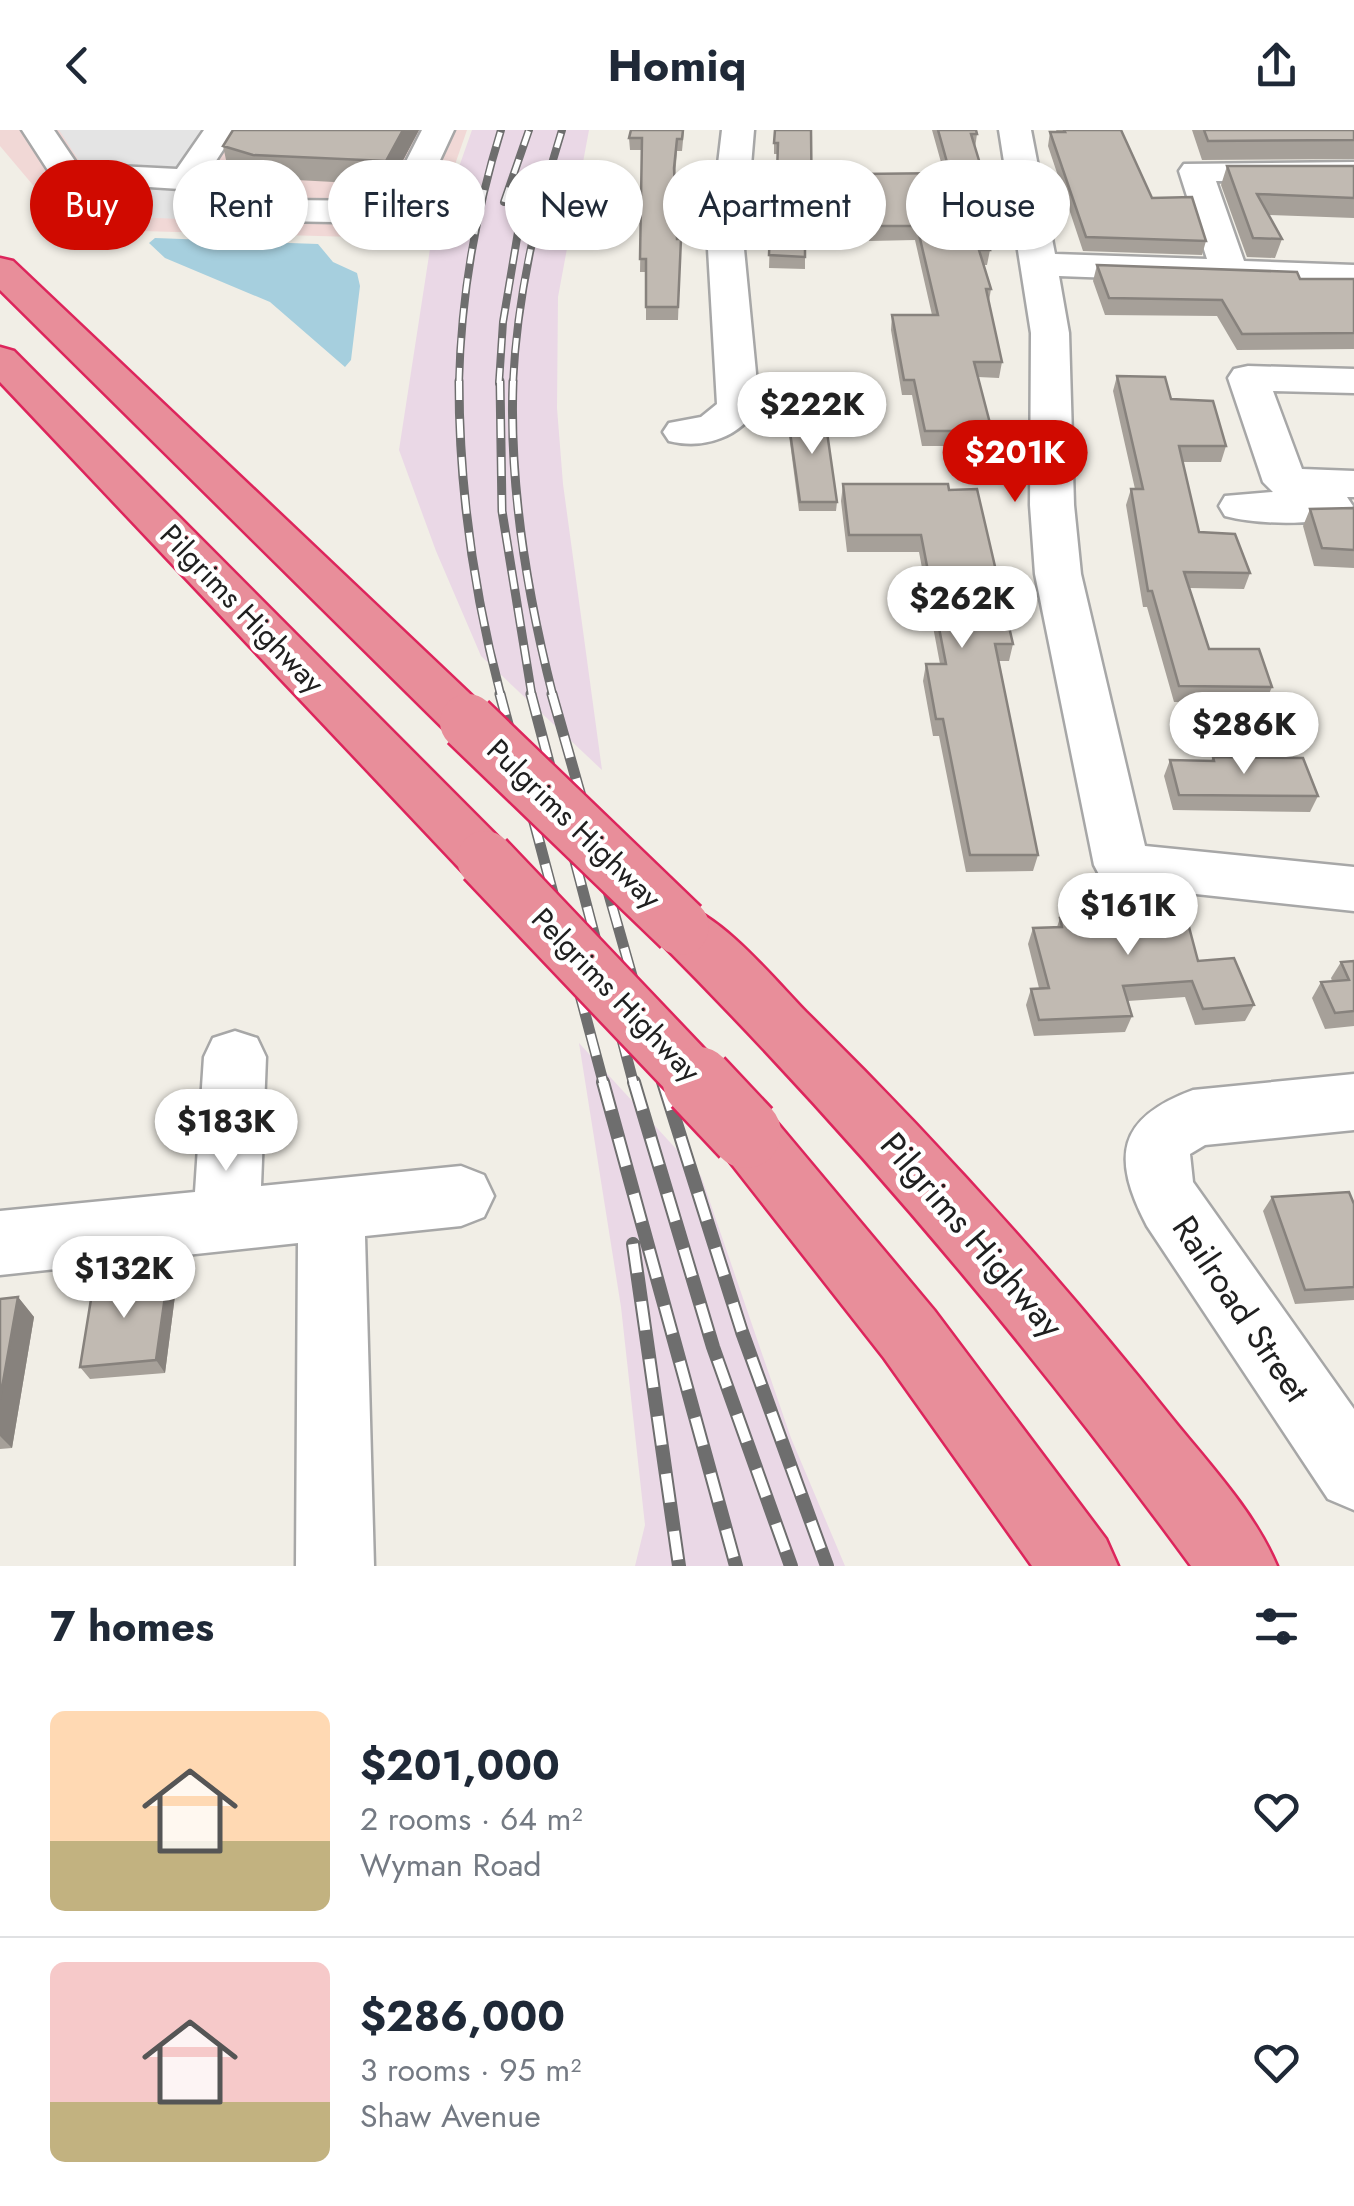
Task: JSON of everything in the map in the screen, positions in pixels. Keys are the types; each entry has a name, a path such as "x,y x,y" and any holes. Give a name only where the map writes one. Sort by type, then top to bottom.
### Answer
{"highway":[{"name":"Pulgrims Highway","path":"0,269 680,927"},
{"name":"Pilgrims Highway","path":"0,358 485,859"},
{"name":"Pelgrims Highway","path":"485,859 746,1133 909,1334 1079,1566"},
{"name":"Pilgrims Highway","path":"680,927 798,1042 939,1195 1074,1354 1238,1566"}],"street":[{"path":"38,130 67,174 173,179"},
{"path":"200,160 220,130"},
{"path":"308,211 390,212 403,207 438,130"},
{"path":"684,432 716,426 735,413 740,394 726,220 738,130"},
{"path":"1015,130 1051,344 1052,505 1058,574 1122,865 1354,889"},
{"path":"1229,271 1196,171 1354,172"},
{"path":"1039,264 1229,271 1301,256 1354,276"},
{"path":"1354,381 1248,378 1284,482 1354,484"},
{"path":"1241,506 1354,506"},
{"path":"226,1222 235,1057"},
{"name":"Railroad Street","path":"1354,1102 1194,1118 1164,1136 1156,1162 1161,1190 1354,1473"},
{"path":"0,1243 460,1196"},
{"path":"331,1210 335,1566"}],"shaded area":[{"path":"0,130 467,130 457,160 328,160 328,236 308,236 308,160 173,160 173,232 153,231 153,160 30,160 30,182 0,146"},
{"path":"59,130 206,130 187,160 173,160 173,219 153,218 153,160 78,160"},
{"path":"472,130 589,130 583,160 505,160 505,250 567,250 558,297 557,408 563,484 602,770 481,656 399,450 430,250 485,250 485,160 461,160"},
{"path":"579,1043 701,1176 791,1438 845,1566 635,1566 645,1525 621,1307"}],"water":[{"path":"173,239 173,250 308,250 308,244 318,244 333,262 357,273 360,286 351,360 345,367 270,302 165,258 153,247 153,240"}],"building":[{"path":"233,130 403,130 387,160 253,155 223,146"},
{"path":"631,130 683,130 682,139 677,139 675,160 663,160 663,250 681,250 678,307 646,307 646,259 640,259 642,138 629,138"},
{"path":"775,130 811,130 811,160 777,160 778,143 774,143"},
{"path":"938,130 976,130 977,134 971,134 979,160 946,160"},
{"path":"1121,130 1152,198 1192,197 1206,241 1086,237 1070,190 1070,160 1060,160 1050,132"},
{"path":"1204,130 1354,130 1354,140 1208,141"},
{"path":"1227,166 1354,166 1354,198 1257,194 1282,239 1253,238"},
{"path":"906,173 906,226 886,226 886,174"},
{"path":"769,250 805,250 805,257 769,255"},
{"path":"923,250 979,250 991,289 986,289 1002,362 974,362 992,431 925,431 914,380 904,380 892,315 938,315"},
{"path":"1097,265 1297,272 1300,279 1354,279 1354,333 1242,334 1222,300 1109,298"},
{"path":"1117,376 1165,377 1171,399 1213,401 1226,446 1179,446 1199,532 1235,534 1250,573 1184,572 1209,649 1259,649 1272,687 1179,686 1152,591 1148,591 1131,489 1143,489"},
{"path":"787,411 824,411 837,502 800,502"},
{"path":"843,484 948,484 949,490 977,489 1013,644 995,644 1038,855 970,855 943,719 936,719 926,664 946,664 921,535 849,535"},
{"path":"1354,508 1354,550 1322,548 1310,509"},
{"path":"1213,757 1303,758 1318,796 1179,795 1170,760 1214,761"},
{"path":"1111,882 1167,883 1170,892 1180,893 1198,961 1234,958 1254,1005 1203,1009 1192,981 1123,986 1132,1016 1039,1020 1031,989 1049,988 1033,928 1062,927 1060,918 1119,916"},
{"path":"1354,961 1354,1011 1335,1013 1321,982 1349,980 1341,962"},
{"path":"1349,1192 1354,1204 1354,1287 1305,1290 1272,1197"},
{"path":"168,1275 156,1360 80,1367 94,1281"},
{"path":"18,1297 0,1399 0,1299"}],"railway":[{"path":"459,382 471,255 501,130"},
{"path":"504,202 529,130"},
{"path":"513,383 529,255 562,130"},
{"path":"499,383 503,322 515,250"},
{"path":"500,381 502,511 532,696"},
{"path":"459,382 470,540 501,696"},
{"path":"513,383 514,461 522,540 553,696"},
{"path":"500,694 604,1085"},
{"path":"531,694 634,1085"},
{"path":"552,694 663,1085"},
{"path":"603,1082 736,1566"},
{"path":"634,1082 713,1347 791,1566"},
{"path":"663,1082 742,1332 827,1566"},
{"path":"633,1244 679,1566"}]}
